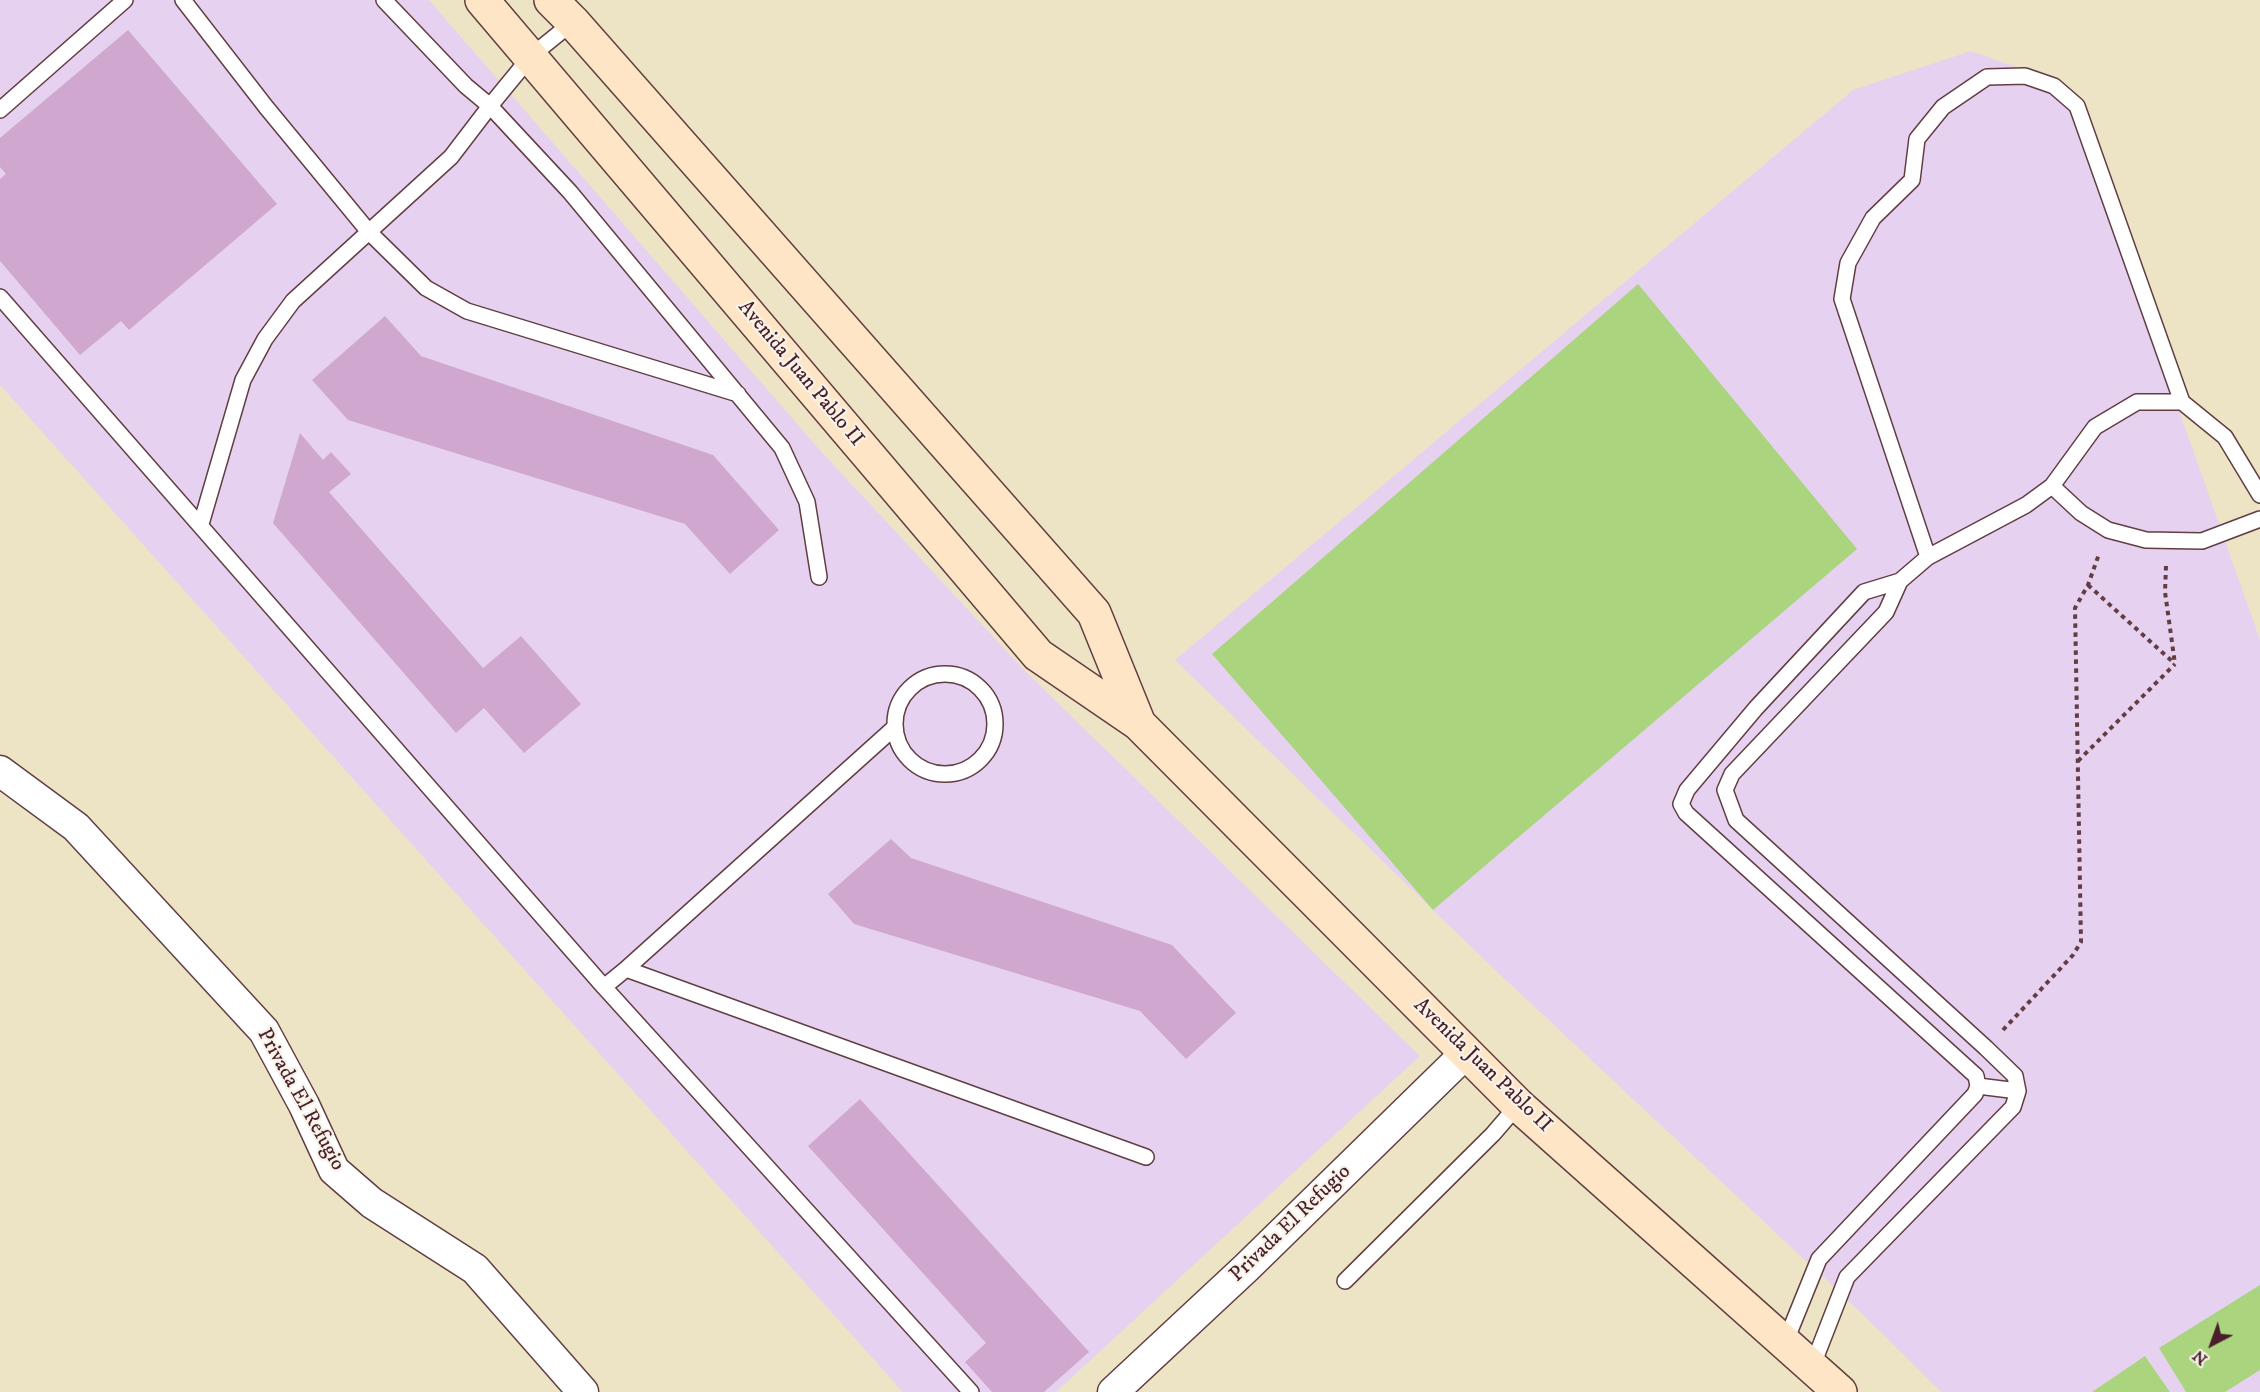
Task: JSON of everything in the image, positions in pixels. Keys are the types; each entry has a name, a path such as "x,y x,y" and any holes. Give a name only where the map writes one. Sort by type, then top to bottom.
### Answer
{"main road":[{"name":"Avenida Juan Pablo II","path":"482,0 1038,655 1139,724 1518,1105 1840,1392"},
{"name":"Avenida Juan Pablo II","path":"562,11 1094,613 1139,724"}],"street":[{"name":"Privada El Refugio","path":"0,771 76,827 264,1031 304,1105 334,1170 372,1203 475,1269 583,1392"},
{"name":"Privada El Refugio","path":"1113,1392 1246,1268 1466,1053"}],"lane":[{"path":"0,110 125,0"},
{"path":"183,0 369,232 426,288 467,311 738,394"},
{"path":"384,0 466,86 490,105 570,192 782,448 807,502 819,577"},
{"path":"201,524 243,380 265,339 293,301 450,157 531,56 562,11"},
{"path":"1928,557 1842,299 1848,263 1873,218 1912,180 1917,139 1942,107 1987,77 2025,76 2054,86 2077,106 2182,402 2225,437 2260,495"},
{"path":"0,297 604,987 971,1392"},
{"path":"1785,1343 1819,1259 1975,1094 1978,1086 1976,1076 1686,813 1681,804 1687,790 1756,708 1864,592 1900,581 1928,557 2026,505 2052,486 2095,427 2137,402 2182,402"},
{"path":"2052,486 2081,513 2108,530 2146,540 2202,541 2260,519"},
{"path":"1812,1367 1847,1277 2013,1107 2018,1091 2015,1076 1986,1048 1736,820 1725,790 1732,774 1886,612 1900,581"},
{"path":"604,987 895,726 896,710 904,695 915,684 930,676 946,674 962,677 976,685 987,697 994,713 995,729 990,745 981,759 967,769 952,774 935,773 920,767 907,756 899,742 895,726"},
{"path":"626,969 1146,1158"},
{"path":"1978,1086 2018,1091"},
{"path":"1345,1281 1493,1134 1518,1105"}],"path":[{"path":"1986,1048 2073,955 2081,942 2075,608 2088,585 2108,530"},
{"path":"2167,540 2165,592 2175,664"},
{"path":"2088,585 2175,664"},
{"path":"2078,762 2175,664"}],"shaded area":[{"path":"0,0 429,0 818,448 1023,669 1420,1056 1056,1392 903,1392 0,385"},
{"path":"1971,51 2064,84 2260,640 2260,1392 1941,1392 1854,1306 1493,968 1175,660 1853,90"}],"green space":[{"path":"1638,284 1857,549 1433,910 1212,654"},
{"path":"2260,1285 2260,1370 2225,1392 2186,1392 2159,1348"},
{"path":"2145,1356 2170,1392 2092,1392"}],"building":[{"path":"128,30 277,204 129,330 121,321 80,355 0,261 0,179 6,174 0,167 0,138"},
{"path":"385,316 421,356 713,455 779,530 730,574 685,524 348,420 312,380"},
{"path":"300,433 323,460 331,452 351,474 329,492 483,668 521,636 581,704 524,753 484,708 456,733 273,523"},
{"path":"891,839 911,858 1172,945 1236,1013 1186,1059 1140,1011 854,924 828,894"},
{"path":"860,1099 1089,1352 1044,1392 992,1392 965,1362 986,1343 808,1146"}]}
